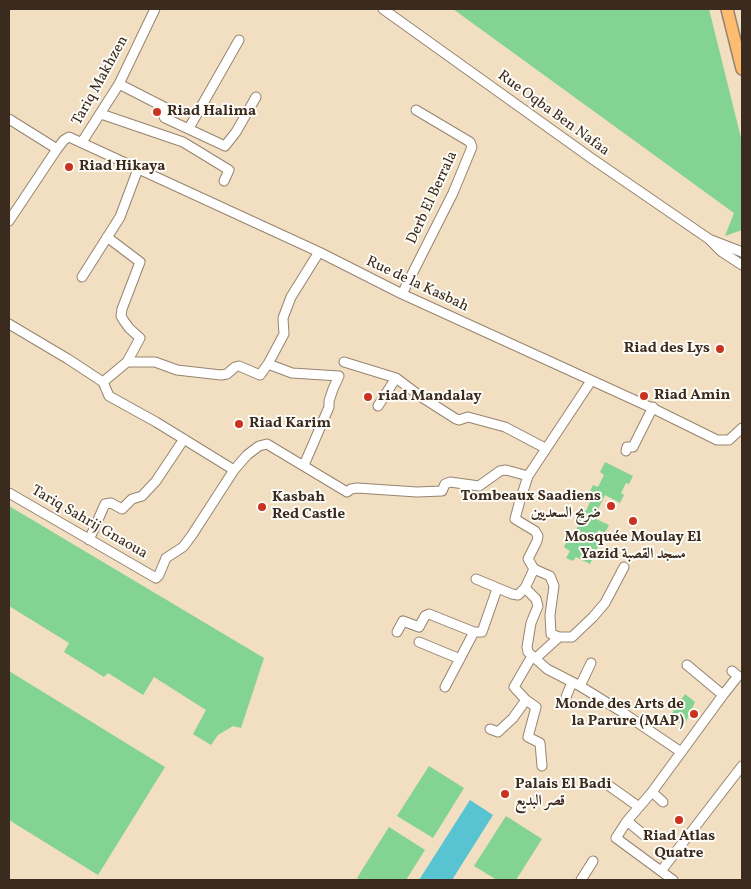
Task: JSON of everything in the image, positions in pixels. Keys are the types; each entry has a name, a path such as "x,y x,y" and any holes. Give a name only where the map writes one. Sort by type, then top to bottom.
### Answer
{"main road":[{"path":"727,9 742,69"}],"street":[{"name":"Tariq Makhzen","path":"57,149 69,137 82,142 119,84 154,9"},
{"name":"Rue Oqba Ben Nafaa","path":"383,9 583,152 709,239 722,252 742,265"},
{"path":"189,128 238,40"},
{"path":"119,84 166,108 165,118 225,146 236,132 256,97"},
{"name":"Derb El Berrala","path":"402,294 453,193 472,147 470,142 416,110"},
{"path":"101,114 182,142 229,170 224,181"},
{"path":"9,119 57,149 9,221"},
{"name":"Rue de la Kasbah","path":"82,142 138,170 319,252 402,294 721,441 733,438 742,430"},
{"path":"82,278 122,212 138,170"},
{"path":"103,382 127,362 140,338 124,321 122,309 140,262 107,236"},
{"name":"Rue Oqba Ben Nafaa","path":"709,239 742,252"},
{"path":"127,362 155,362 177,370 221,375 239,366 260,375 284,334 282,318 291,297 319,252"},
{"path":"9,324 103,382 109,396 234,470 247,455 259,446 267,444 347,492 351,488 417,492 442,491 445,484 450,482 479,486 500,471 506,470 528,476"},
{"path":"344,362 396,378 456,419 468,417 505,427 545,448"},
{"path":"268,364 292,373 339,376 329,400 329,407 304,465"},
{"path":"378,406 396,378"},
{"path":"591,381 528,476 515,519 535,531 538,536 528,558 534,569 550,576 554,586 550,615 551,634 572,638 605,603 624,567"},
{"path":"626,451 627,447 633,447 652,408"},
{"path":"89,540 105,504 111,503 122,509 132,499 142,496 156,480 184,439"},
{"name":"Tariq Sahrij Gnaoua","path":"9,493 155,578 158,576 166,558 183,547 192,535 234,470"},
{"path":"521,592 534,569"},
{"path":"476,579 498,589 521,592 536,599 538,606 531,623 527,647 532,655 547,669 622,712 681,752"},
{"path":"397,632 403,621 418,627 425,616 429,614 480,633 483,631 498,589"},
{"path":"445,688 474,632"},
{"path":"542,766 540,743 528,737 538,703 526,700 514,687 532,655 559,637"},
{"path":"420,642 460,659"},
{"path":"566,697 591,663"},
{"path":"687,665 721,694"},
{"path":"673,880 617,840 617,836 652,792 721,694 738,676 732,671"},
{"path":"490,729 498,732 513,718 526,700"},
{"path":"661,871 742,766"},
{"path":"608,785 639,807"},
{"path":"652,792 663,802"},
{"path":"628,821 644,835"},
{"path":"581,880 593,862"}],"green space":[{"path":"453,9 709,9 742,142 742,230 725,236 734,213"},
{"path":"605,462 633,476 629,484 626,483 621,493 624,495 620,503 605,495 594,518 609,525 605,533 599,530 595,538 601,541 590,564 576,557 573,561 566,558 570,551 564,547 570,534 574,535 578,526 575,524 582,509 586,511 590,502 586,500 593,485 598,487 604,475 600,472"},
{"path":"9,506 264,658 241,728 233,726 218,735 211,745 193,734 206,710 154,677 143,695 108,673 104,677 64,652 69,643 9,606"},
{"path":"9,671 165,767 98,875 9,820"},
{"path":"685,694 695,702 684,726 670,716"},
{"path":"429,766 464,788 433,838 397,816"},
{"path":"506,816 542,839 516,880 497,880 474,866"},
{"path":"389,827 425,850 406,880 361,880 357,878"}],"water":[{"path":"470,800 493,815 452,880 419,880"}],"place":[{"name":"Riad Halima","path":"157,112"},
{"name":"Riad Hikaya","path":"69,167"},
{"name":"Riad des Lys","path":"720,349"},
{"name":"Riad Amin","path":"644,396"},
{"name":"riad Mandalay","path":"368,397"},
{"name":"Riad Karim","path":"239,424"},
{"name":"Tombeaux Saadiens ضريح السعديين","path":"611,506"},
{"name":"Kasbah Red Castle","path":"262,507"},
{"name":"Mosquée Moulay El Yazid مسجد القصبة","path":"633,521"},
{"name":"Monde des Arts de la Parure (MAP)","path":"694,714"},
{"name":"Palais El Badi قصر البديع","path":"505,794"},
{"name":"Riad Atlas Quatre","path":"679,820"}]}
